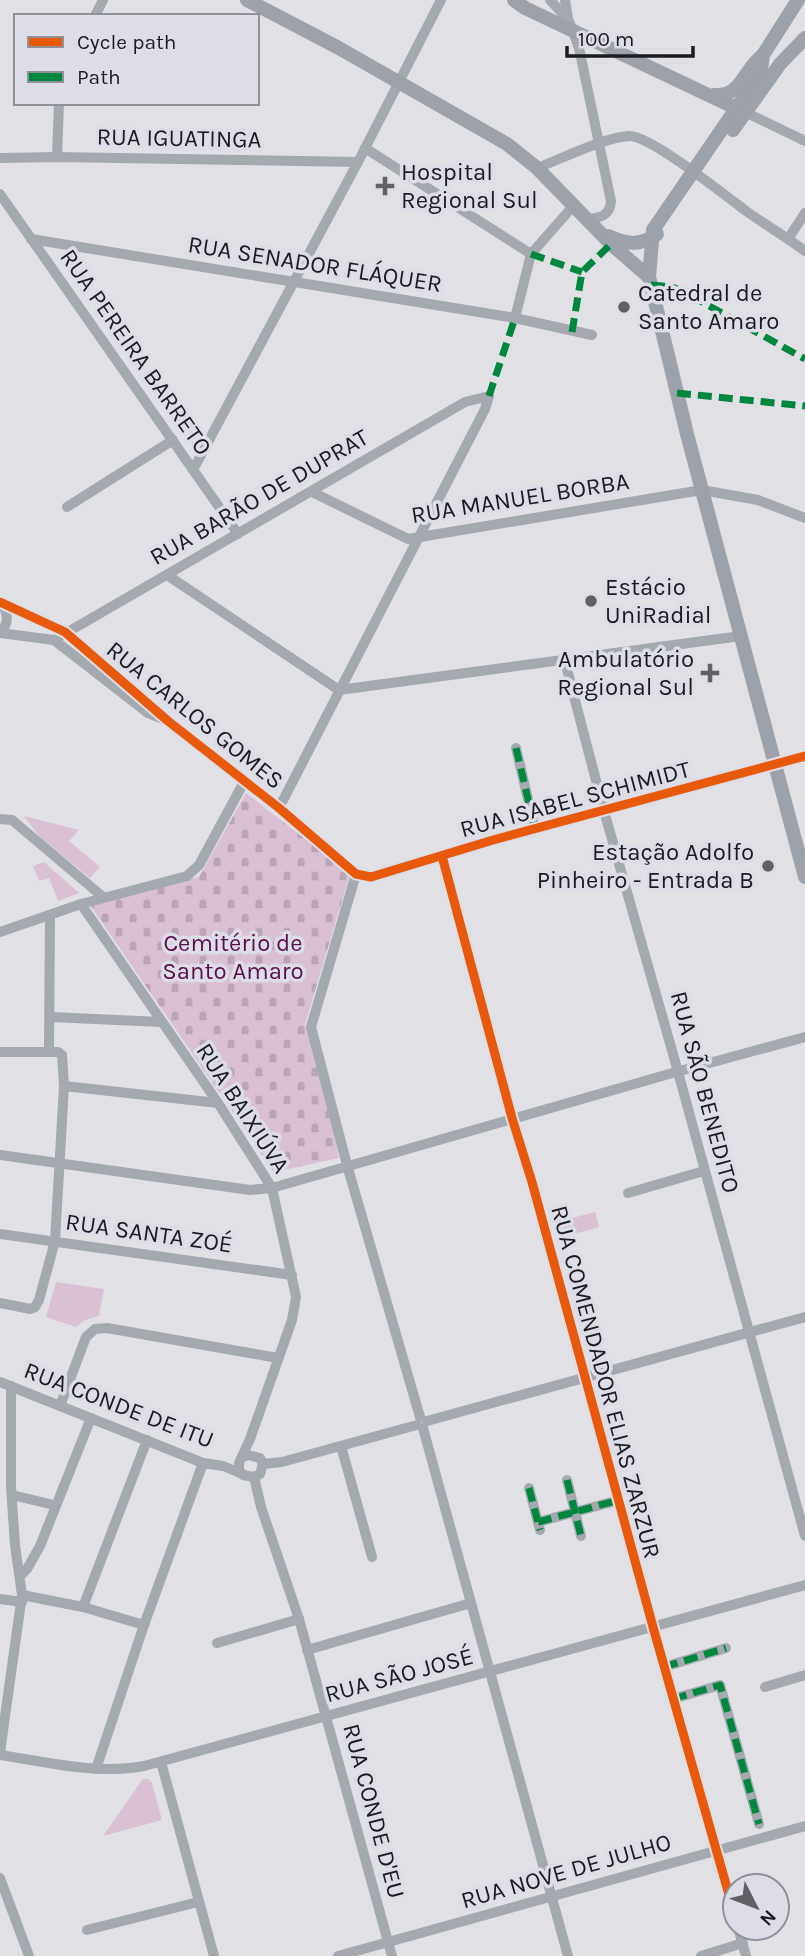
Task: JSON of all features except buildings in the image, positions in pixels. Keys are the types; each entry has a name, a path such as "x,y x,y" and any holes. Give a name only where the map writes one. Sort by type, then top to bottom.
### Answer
{"main road":[{"path":"247,0 507,144 537,168 649,277"},
{"path":"514,0 741,110"},
{"path":"709,96 721,96 735,91 752,64 763,55 798,0"},
{"path":"603,234 626,244 638,244 658,233 695,173 741,110 805,38"},
{"path":"741,110 761,69 763,55"},
{"path":"651,239 649,277 702,490 805,877"}],"street":[{"path":"193,470 358,162 440,0"},
{"path":"550,0 571,26"},
{"path":"565,0 610,208 601,217 588,219"},
{"path":"57,157 59,105"},
{"path":"741,110 805,141"},
{"path":"537,168 598,144 634,136 645,140 695,173 805,251"},
{"path":"365,148 531,254"},
{"name":"RUA IGUATINGA","path":"0,158 358,162"},
{"name":"RUA PEREIRA BARRETO","path":"0,194 238,534"},
{"path":"515,318 531,254 574,205"},
{"path":"788,239 805,214"},
{"name":"RUA SENADOR FLÁQUER","path":"31,239 515,318 592,335"},
{"name":"RUA BARÃO DE DUPRAT","path":"54,640 465,402 489,396 485,409 419,538"},
{"path":"67,507 173,440"},
{"name":"RUA MANUEL BORBA","path":"312,492 408,539 702,490 758,499 805,519"},
{"path":"279,808 419,538"},
{"path":"167,575 339,690 741,636"},
{"path":"0,633 8,619 1,602"},
{"name":"RUA CARLOS GOMES","path":"1,602 65,632 168,721 279,808 356,873"},
{"path":"0,633 54,640"},
{"name":"RUA CARLOS GOMES","path":"54,640 148,713 168,721"},
{"name":"RUA SÃO BENEDITO","path":"564,658 805,1536"},
{"path":"516,748 535,830"},
{"name":"RUA ISABEL SCHIMIDT","path":"356,873 371,877 805,756"},
{"path":"0,932 103,897 187,876 194,871 244,782"},
{"path":"0,819 12,820 103,897"},
{"name":"RUA COMENDADOR ELIAS ZARZUR","path":"442,856 722,1872"},
{"path":"356,873 311,1027 568,1956"},
{"name":"RUA BAIXIÚVA","path":"81,904 218,1103 272,1188 296,1297 292,1320 250,1439"},
{"path":"49,1051 50,915"},
{"path":"51,1017 161,1022"},
{"path":"0,1156 250,1189 272,1188 805,1037"},
{"path":"0,1052 58,1052 62,1055 64,1086 55,1241 39,1300 35,1307 30,1309 0,1303"},
{"path":"64,1086 218,1103"},
{"path":"628,1193 704,1171"},
{"name":"RUA SANTA ZOÉ","path":"0,1234 292,1275"},
{"path":"240,1459 248,1455 259,1460 282,1462 805,1317"},
{"path":"60,1406 86,1337 95,1329 119,1330 278,1358"},
{"path":"0,1753 22,1598 8,1489 5,1384"},
{"name":"RUA CONDE DE ITU","path":"5,1384 203,1463 223,1466 240,1473"},
{"path":"20,1576 40,1546 90,1418"},
{"path":"250,1439 259,1460 260,1474 254,1477 240,1473 240,1459 250,1439"},
{"path":"83,1608 147,1440"},
{"path":"341,1446 372,1557"},
{"name":"RUA CONDE DE ITU","path":"223,1466 240,1459"},
{"path":"96,1769 144,1625 203,1463"},
{"name":"RUA CONDE D'EU","path":"254,1477 261,1507 299,1619 392,1956"},
{"path":"567,1480 581,1536"},
{"path":"8,1489 54,1505"},
{"path":"529,1489 539,1526 575,1512 619,1500"},
{"name":"RUA SÃO JOSÉ","path":"0,1753 96,1769 131,1769 805,1585"},
{"path":"0,1599 22,1598 83,1608 144,1625"},
{"path":"307,1650 471,1604"},
{"path":"217,1643 299,1619"},
{"path":"664,1667 726,1648"},
{"path":"765,1687 805,1675"},
{"path":"673,1699 720,1685 760,1824"},
{"path":"162,1762 214,1956"},
{"name":"RUA NOVE DE JULHO","path":"338,1956 805,1826"},
{"path":"0,1878 29,1956"},
{"path":"87,1930 198,1902"},
{"path":"701,1956 743,1943 746,1956"}],"green space":[{"name":"Cemitério de Santo Amaro","path":"246,793 350,874 305,1024 325,1089 339,1158 274,1172 90,905 199,877"},
{"path":"24,816 79,830 69,841 100,867 90,878 40,837"},
{"path":"44,862 79,893 58,901 49,878 39,881 33,866"},
{"path":"595,1212 599,1227 565,1237 561,1221"},
{"path":"56,1282 104,1289 99,1316 85,1320 76,1327 46,1317"},
{"path":"143,1779 152,1783 162,1820 103,1836"}],"marked path":[{"path":"572,332 582,272 611,244"},
{"path":"531,254 582,272"},
{"path":"651,285 672,287 684,292 805,359"},
{"path":"489,396 515,318"},
{"path":"677,393 805,406"},
{"path":"516,748 535,829"},
{"path":"567,1480 581,1536"},
{"path":"529,1488 540,1530"},
{"path":"538,1522 619,1500"},
{"path":"664,1667 726,1648"},
{"path":"673,1699 720,1685 759,1824"}],"cycle path":[{"path":"0,602 65,632 168,721 279,808 356,874 371,877 493,840 805,756"},
{"path":"442,856 512,1118 723,1872"}],"place":[{"name":"Hospital Regional Sul","path":"385,186"},
{"name":"Catedral de Santo Amaro","path":"624,307"},
{"name":"Estácio UniRadial","path":"591,601"},
{"name":"Ambulatório Regional Sul","path":"710,673"},
{"name":"Estação Adolfo Pinheiro - Entrada B","path":"768,866"}]}
